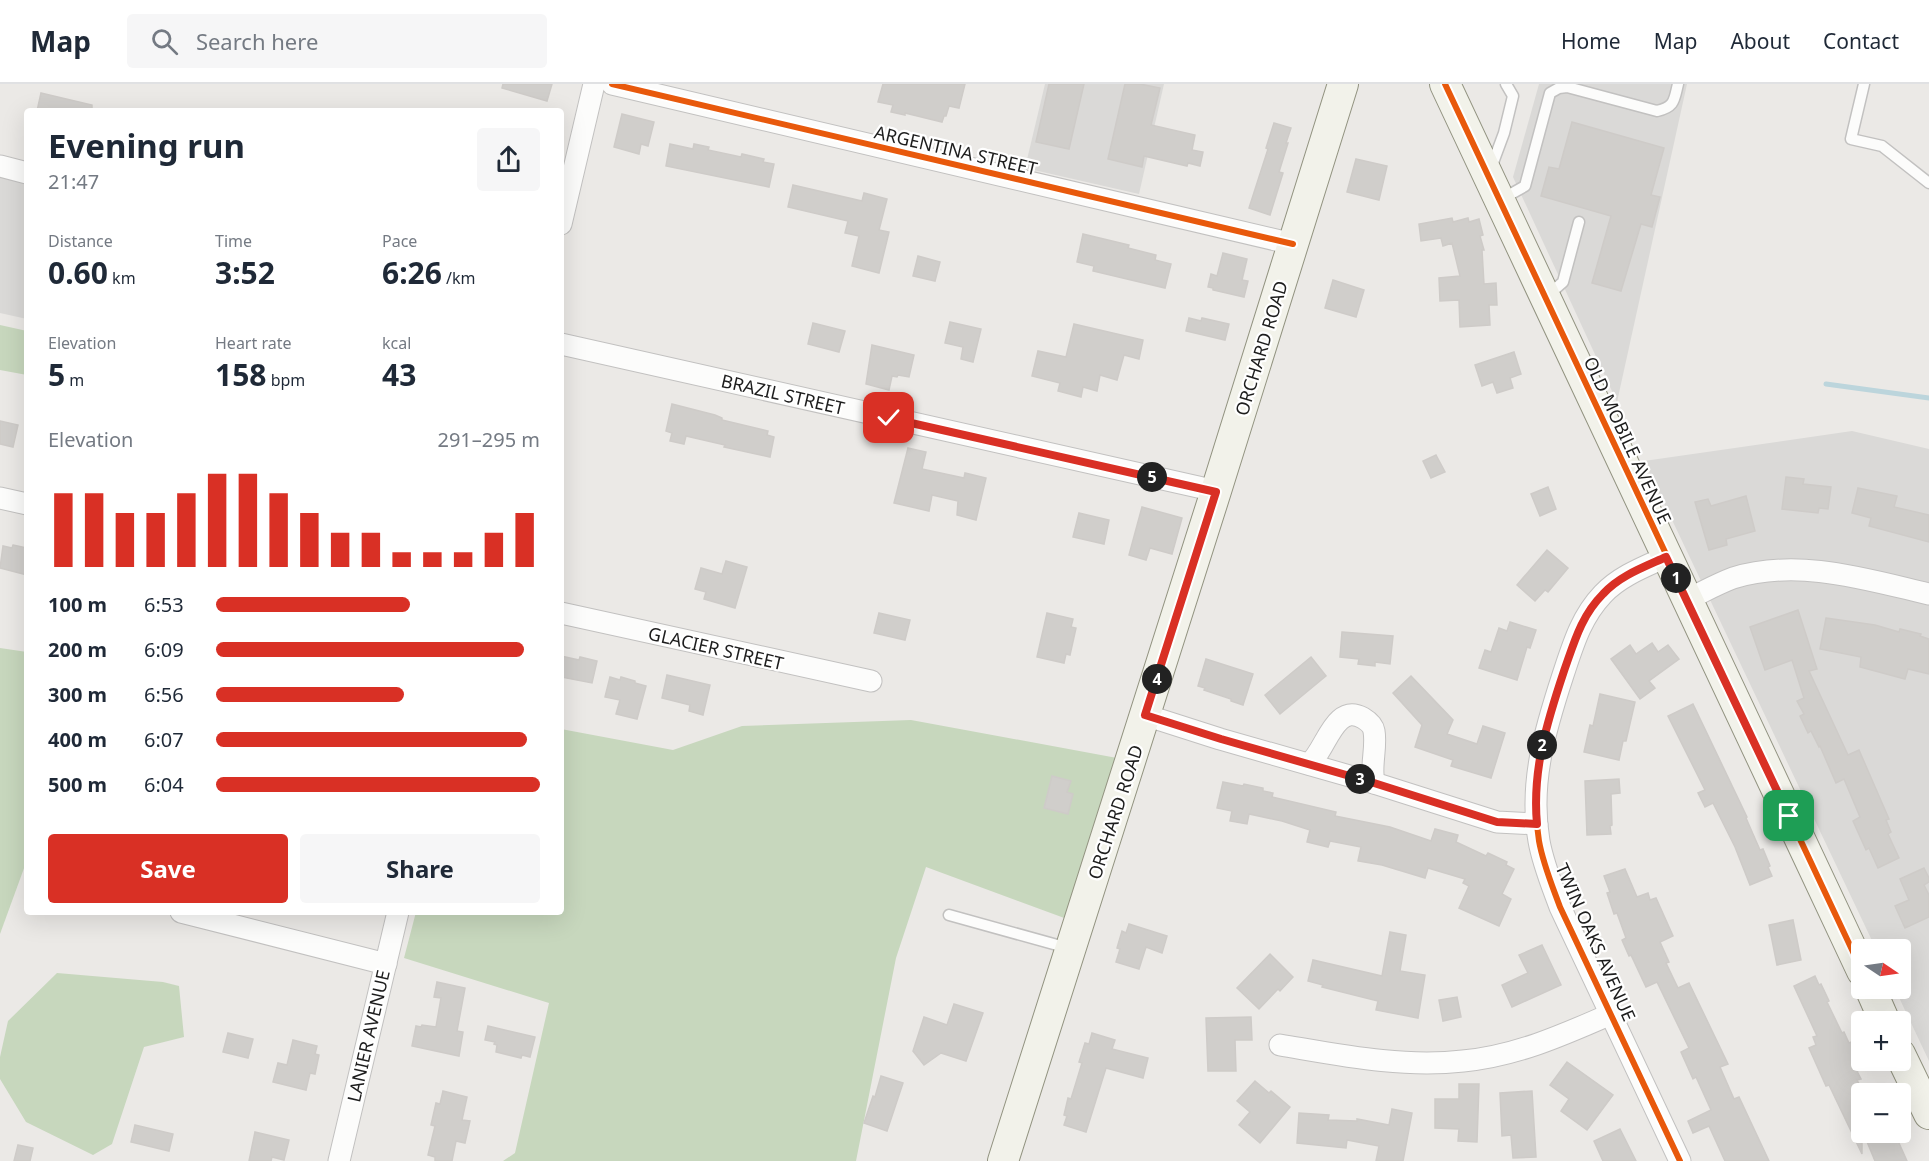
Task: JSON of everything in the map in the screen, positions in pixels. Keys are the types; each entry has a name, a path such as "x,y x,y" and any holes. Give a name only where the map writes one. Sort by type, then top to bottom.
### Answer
{"main road":[{"name":"ORCHARD ROAD","path":"1004,1161 1343,84"},
{"name":"OLD MOBILE AVENUE","path":"1450,87 1493,188 1851,948"},
{"path":"1908,1071 1929,1114"}],"street":[{"path":"564,211 594,84"},
{"name":"ARGENTINA STREET","path":"612,84 1293,244"},
{"path":"0,166 24,171"},
{"name":"BRAZIL STREET","path":"564,345 1216,492"},
{"path":"0,498 24,503"},
{"name":"TWIN OAKS AVENUE","path":"1666,557 1620,579 1604,592 1588,611 1579,627 1547,723 1536,782 1537,824 1547,870 1560,907 1680,1161"},
{"path":"1686,600 1732,579 1760,572 1789,570 1831,572 1929,594"},
{"name":"GLACIER STREET","path":"564,614 871,681"},
{"path":"1145,715 1497,822 1537,824"},
{"path":"1309,764 1322,750 1339,719 1346,715 1359,716 1368,721 1374,732 1371,772 1374,783"},
{"path":"193,915 386,964"},
{"name":"LANIER AVENUE","path":"339,1161 397,915"},
{"path":"1280,1045 1392,1061 1436,1063 1465,1061 1513,1052 1550,1040 1611,1014"}],"lane":[{"path":"1506,84 1513,96 1503,133 1493,188 1525,186 1550,93 1567,87 1657,111 1667,109 1674,102 1678,84"},
{"path":"1864,84 1851,139 1882,146 1929,183"},
{"path":"1545,298 1563,282 1579,222"},
{"path":"949,915 1071,949"}],"shaded area":[{"path":"1045,84 1164,84 1139,194 1025,168"},
{"path":"1539,84 1687,84 1617,402 1513,177"},
{"path":"0,176 24,181 24,318 0,313"},
{"path":"1852,431 1929,449 1929,1061 1911,1023 1911,1011 1905,1011 1900,999 1911,999 1911,939 1871,939 1644,461"}],"green space":[{"path":"0,325 24,330 24,374 0,370"},
{"path":"0,648 24,652 24,868 0,934"},
{"path":"911,720 1117,758 1067,919 926,867 896,958 856,1161 503,1161 515,1153 549,1003 404,958 415,915 564,915 564,730 673,750 742,726"},
{"path":"57,973 163,982 179,986 184,1037 144,1047 112,1144 93,1155 26,1122 0,1079 0,1057 8,1021"}],"building":[{"path":"503,84 552,84 547,101 502,88"},
{"path":"883,84 965,84 959,108 949,106 942,122 891,112 893,105 878,102"},
{"path":"1049,84 1084,84 1069,149 1036,142"},
{"path":"1125,84 1160,88 1151,125 1195,135 1192,150 1203,152 1200,166 1188,163 1187,166 1144,156 1142,167 1108,159"},
{"path":"41,93 92,105 92,108 38,108"},
{"path":"622,114 654,122 648,146 641,144 639,154 614,147"},
{"path":"1572,122 1664,148 1651,195 1660,197 1652,227 1641,224 1621,291 1592,283 1611,216 1541,196 1549,167 1559,169"},
{"path":"1274,123 1291,128 1279,172 1283,173 1270,215 1249,208"},
{"path":"670,144 693,149 694,144 709,147 708,150 764,159 763,162 774,164 769,187 666,166"},
{"path":"1356,159 1387,166 1379,200 1347,192"},
{"path":"793,185 862,201 864,193 887,199 879,230 889,232 879,273 852,266 859,236 845,233 848,221 788,207"},
{"path":"1452,218 1453,222 1468,218 1469,222 1479,219 1483,235 1480,236 1484,250 1482,250 1484,284 1496,283 1497,305 1489,305 1490,325 1460,327 1459,300 1440,301 1439,278 1460,276 1452,243 1443,246 1441,238 1421,241 1419,224"},
{"path":"1083,234 1129,245 1128,248 1156,255 1155,260 1171,264 1165,288 1093,271 1094,266 1077,262"},
{"path":"1223,253 1247,259 1242,280 1248,281 1244,297 1208,287 1211,274 1217,276"},
{"path":"918,256 940,262 935,281 913,276"},
{"path":"1333,280 1364,290 1356,317 1325,308"},
{"path":"1189,318 1201,321 1202,318 1229,324 1225,340 1186,331"},
{"path":"950,322 981,329 973,362 961,359 963,347 945,343"},
{"path":"813,323 845,331 839,352 808,344"},
{"path":"1074,324 1143,340 1139,359 1124,355 1117,380 1100,375 1097,391 1083,387 1081,397 1058,391 1060,383 1032,376 1038,351 1066,357"},
{"path":"872,345 914,355 909,377 892,376 889,390 866,384"},
{"path":"1514,352 1521,374 1510,378 1513,388 1497,393 1493,382 1482,386 1475,365"},
{"path":"672,404 715,415 722,420 768,431 767,435 774,437 770,457 686,436 684,444 670,441 672,433 666,431"},
{"path":"0,421 18,425 13,447 0,444"},
{"path":"908,448 926,452 922,469 964,478 965,473 986,478 976,520 957,515 958,501 932,495 929,511 894,503"},
{"path":"1436,455 1445,472 1431,478 1423,461"},
{"path":"1786,477 1804,479 1803,484 1831,487 1828,509 1819,508 1818,513 1782,509"},
{"path":"1548,487 1556,509 1540,516 1531,494"},
{"path":"1858,488 1897,496 1894,507 1929,515 1929,542 1869,526 1871,518 1852,513"},
{"path":"1746,496 1755,531 1726,539 1727,545 1709,550 1695,502 1708,499 1711,506"},
{"path":"1142,507 1182,518 1172,554 1150,548 1146,560 1129,555"},
{"path":"1079,513 1109,520 1104,544 1073,537"},
{"path":"13,545 24,547 24,574 0,568 3,546 12,548"},
{"path":"1547,550 1568,568 1548,592 1545,590 1535,601 1517,585"},
{"path":"726,561 747,567 735,608 704,599 706,592 695,589 701,568 722,574"},
{"path":"1798,610 1817,669 1809,671 1848,755 1859,750 1889,819 1886,820 1891,832 1888,834 1899,858 1878,868 1869,848 1866,850 1853,821 1860,817 1844,779 1836,783 1820,746 1811,731 1808,733 1800,716 1804,714 1797,701 1804,698 1792,660 1765,670 1750,627"},
{"path":"879,613 910,620 905,640 874,633"},
{"path":"1047,613 1073,619 1071,627 1076,628 1070,655 1066,654 1064,663 1037,657"},
{"path":"1826,618 1921,634 1920,636 1929,639 1929,674 1908,669 1905,679 1860,667 1861,657 1820,649"},
{"path":"1510,622 1536,630 1530,648 1527,647 1517,680 1479,668 1485,650 1491,652 1499,628 1507,631"},
{"path":"1342,632 1393,636 1390,664 1375,662 1375,666 1358,664 1359,659 1340,657"},
{"path":"1652,643 1658,652 1668,645 1679,659 1649,681 1655,688 1640,699 1611,659 1630,645 1636,654"},
{"path":"564,657 597,661 592,683 564,678"},
{"path":"1311,657 1326,676 1280,714 1265,695"},
{"path":"1206,659 1253,674 1243,705 1198,686"},
{"path":"667,675 710,685 703,715 689,711 690,705 662,698"},
{"path":"1411,676 1453,720 1447,734 1477,744 1483,726 1505,733 1491,778 1451,766 1453,760 1415,747 1422,725 1393,693"},
{"path":"610,677 620,680 621,677 646,686 637,719 616,714 620,700 605,697"},
{"path":"1600,694 1635,702 1619,760 1584,752"},
{"path":"1693,704 1747,817 1760,850 1763,849 1770,866 1768,867 1772,876 1750,885 1735,847 1713,803 1705,807 1698,793 1705,790 1668,716"},
{"path":"1052,776 1071,781 1067,792 1073,794 1068,814 1044,808"},
{"path":"1619,779 1620,793 1611,794 1611,834 1587,835 1585,781"},
{"path":"1223,782 1263,788 1263,791 1273,793 1272,797 1336,812 1335,816 1390,827 1431,841 1435,829 1458,835 1456,842 1486,856 1488,853 1507,862 1506,865 1514,869 1502,894 1511,899 1499,926 1459,908 1469,886 1463,883 1465,879 1428,868 1425,878 1382,865 1358,861 1361,847 1330,841 1328,847 1307,842 1310,830 1282,821 1249,814 1247,824 1230,821 1232,811 1217,808"},
{"path":"1924,868 1929,878 1929,882 1924,885 1929,895 1929,917 1905,928 1895,906 1909,900 1900,879"},
{"path":"1625,869 1637,897 1648,893 1650,900 1656,898 1673,936 1660,942 1669,962 1666,963 1678,988 1689,983 1728,1064 1720,1067 1734,1099 1739,1097 1769,1161 1725,1161 1709,1126 1693,1133 1688,1121 1711,1110 1696,1077 1693,1079 1681,1052 1689,1048 1657,982 1646,987 1631,955 1629,956 1622,940 1626,938 1607,893 1610,892 1604,876"},
{"path":"1793,920 1801,960 1777,965 1769,925"},
{"path":"1129,924 1167,936 1162,953 1146,947 1139,969 1116,962 1122,931 1126,933"},
{"path":"1390,932 1406,935 1400,971 1425,975 1418,1018 1376,1010 1378,1001 1322,987 1323,985 1308,981 1313,960 1382,976"},
{"path":"1542,945 1561,985 1512,1007 1502,985 1528,973 1519,955"},
{"path":"1270,954 1293,977 1259,1009 1237,988"},
{"path":"1815,976 1819,985 1821,984 1842,1033 1844,1032 1849,1043 1851,1042 1851,1071 1857,1071 1861,1079 1857,1080 1859,1083 1851,1083 1851,1131 1829,1085 1826,1086 1809,1048 1816,1045 1813,1037 1817,1036 1794,986"},
{"path":"437,982 465,988 457,1031 463,1032 459,1056 412,1046 416,1026 436,1027 441,998 434,997"},
{"path":"1457,997 1461,1017 1443,1021 1439,1000"},
{"path":"954,1004 983,1013 966,1061 941,1053 924,1065 913,1051 924,1017 947,1025"},
{"path":"1251,1017 1252,1040 1235,1040 1236,1071 1208,1071 1206,1018"},
{"path":"488,1026 535,1037 530,1057 522,1055 521,1058 496,1052 495,1042 485,1040"},
{"path":"228,1033 253,1039 248,1058 223,1052"},
{"path":"1092,1033 1115,1040 1112,1049 1148,1058 1143,1078 1106,1068 1086,1132 1064,1125 1067,1116 1064,1115 1082,1063 1079,1062 1085,1043 1089,1044"},
{"path":"293,1040 317,1046 315,1054 319,1055 315,1074 310,1073 306,1090 273,1082 278,1063 287,1065"},
{"path":"1567,1062 1613,1095 1587,1130 1561,1111 1569,1099 1550,1085"},
{"path":"881,1076 903,1083 887,1131 864,1123"},
{"path":"1255,1081 1290,1107 1260,1143 1239,1125 1250,1112 1237,1101"},
{"path":"1459,1084 1479,1084 1477,1142 1458,1141 1459,1129 1435,1128 1435,1099 1459,1099"},
{"path":"443,1091 467,1097 462,1120 470,1121 465,1143 456,1141 452,1161 435,1161 435,1157 428,1155 435,1126 431,1125 436,1103 440,1104"},
{"path":"1532,1091 1536,1157 1513,1158 1511,1135 1502,1136 1500,1093"},
{"path":"1392,1109 1412,1113 1403,1161 1376,1161 1379,1146 1347,1140 1346,1148 1297,1143 1299,1113 1329,1115 1328,1120 1357,1121 1357,1119 1389,1125"},
{"path":"135,1125 173,1134 169,1151 131,1142"},
{"path":"1620,1129 1636,1161 1603,1161 1594,1141"},
{"path":"255,1132 289,1140 284,1160 272,1157 271,1161 249,1161"},
{"path":"1857,1143 1862,1143 1862,1154"},
{"path":"1868,1143 1899,1143 1907,1161 1875,1161"},
{"path":"18,1145 33,1148 30,1161 14,1161"}],"waterway":[{"path":"1826,384 1929,398"}],"cycle path":[{"path":"612,84 1293,244"},
{"path":"1445,84 1851,948"},
{"path":"1666,557 1617,582 1595,603 1583,622 1574,642 1545,736 1537,777 1536,819 1543,858 1560,907 1680,1161"}],"route":[{"path":"889,418 1216,492 1145,715 1497,822 1537,824 1536,782 1540,752 1547,723 1579,627 1588,611 1604,592 1620,579 1666,557 1789,816"}]}
